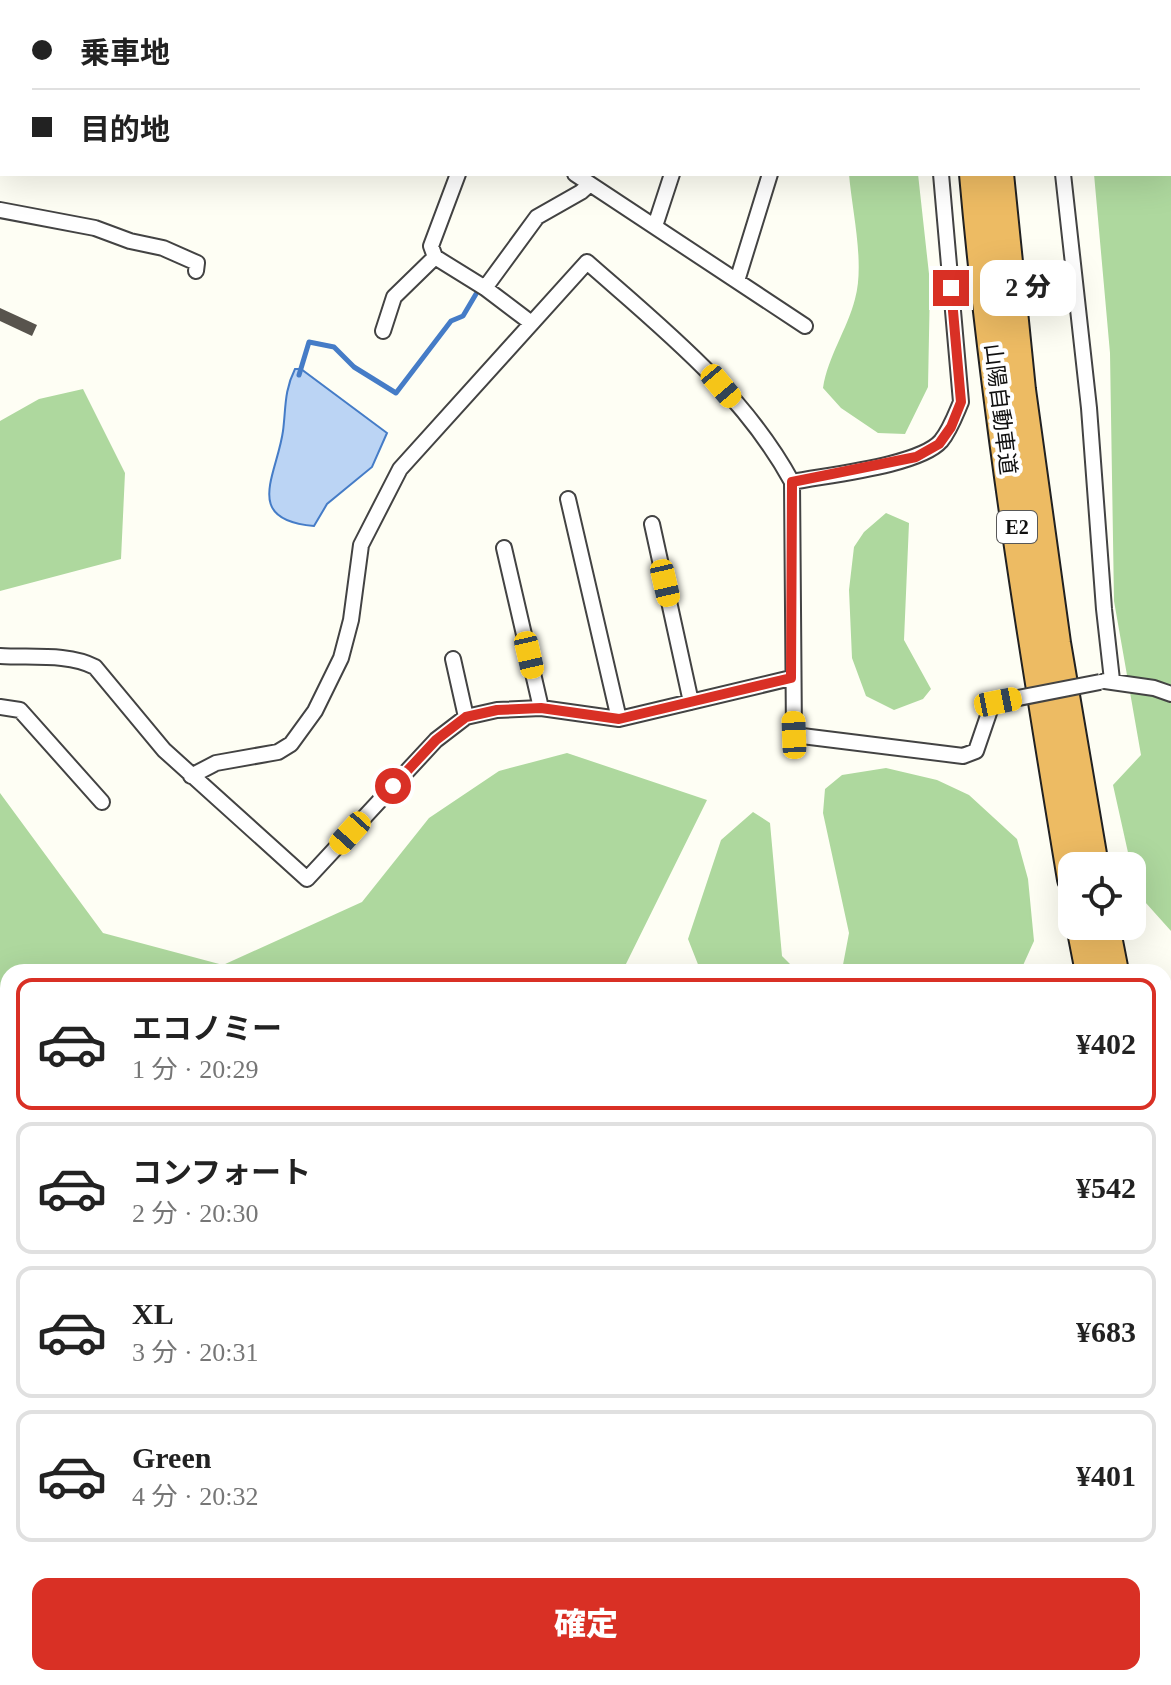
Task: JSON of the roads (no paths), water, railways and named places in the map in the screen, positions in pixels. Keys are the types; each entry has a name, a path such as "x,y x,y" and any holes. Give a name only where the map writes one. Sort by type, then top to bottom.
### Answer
{"highway":[{"name":"山陽自動車道","path":"974,176 1000,408 1034,649 1068,852"},
{"name":"山陽自動車道","path":"999,176 1021,390 1051,611 1092,852"},
{"path":"1084,940 1088,964"},
{"path":"1108,940 1112,964"}],"street":[{"path":"457,176 431,246 435,257 485,288 530,322"},
{"path":"578,176 805,326"},
{"path":"655,226 671,176"},
{"path":"737,281 769,176"},
{"path":"792,482 916,457 939,444 951,427 961,402 941,176"},
{"path":"1063,176 1089,408 1104,609 1106,681"},
{"path":"485,288 537,217 590,184"},
{"path":"0,210 95,228 130,241 163,248 197,263 196,271"},
{"path":"383,331 394,297 435,257"},
{"path":"191,776 216,763 278,752 291,744 315,711 341,658 351,620 361,545 400,469 587,262 706,367 782,463 792,482 791,678 794,735 963,756 976,751 990,710 998,702 1106,681 1154,688 1171,694"},
{"path":"568,499 619,719"},
{"path":"652,524 691,702"},
{"path":"504,548 541,708"},
{"path":"0,656 68,659 95,667 164,750 307,879 436,740 466,717 497,710 541,708 619,719 791,678"},
{"path":"453,659 466,717"},
{"path":"0,707 20,710 102,802"}],"water":[{"path":"295,369 301,369 387,433 372,467 327,504 314,526 292,522 278,515 271,505 269,493 283,431 287,392"}],"waterway":[{"path":"299,375 309,342 334,347 354,367 396,393 451,321 463,316 476,294"}]}
